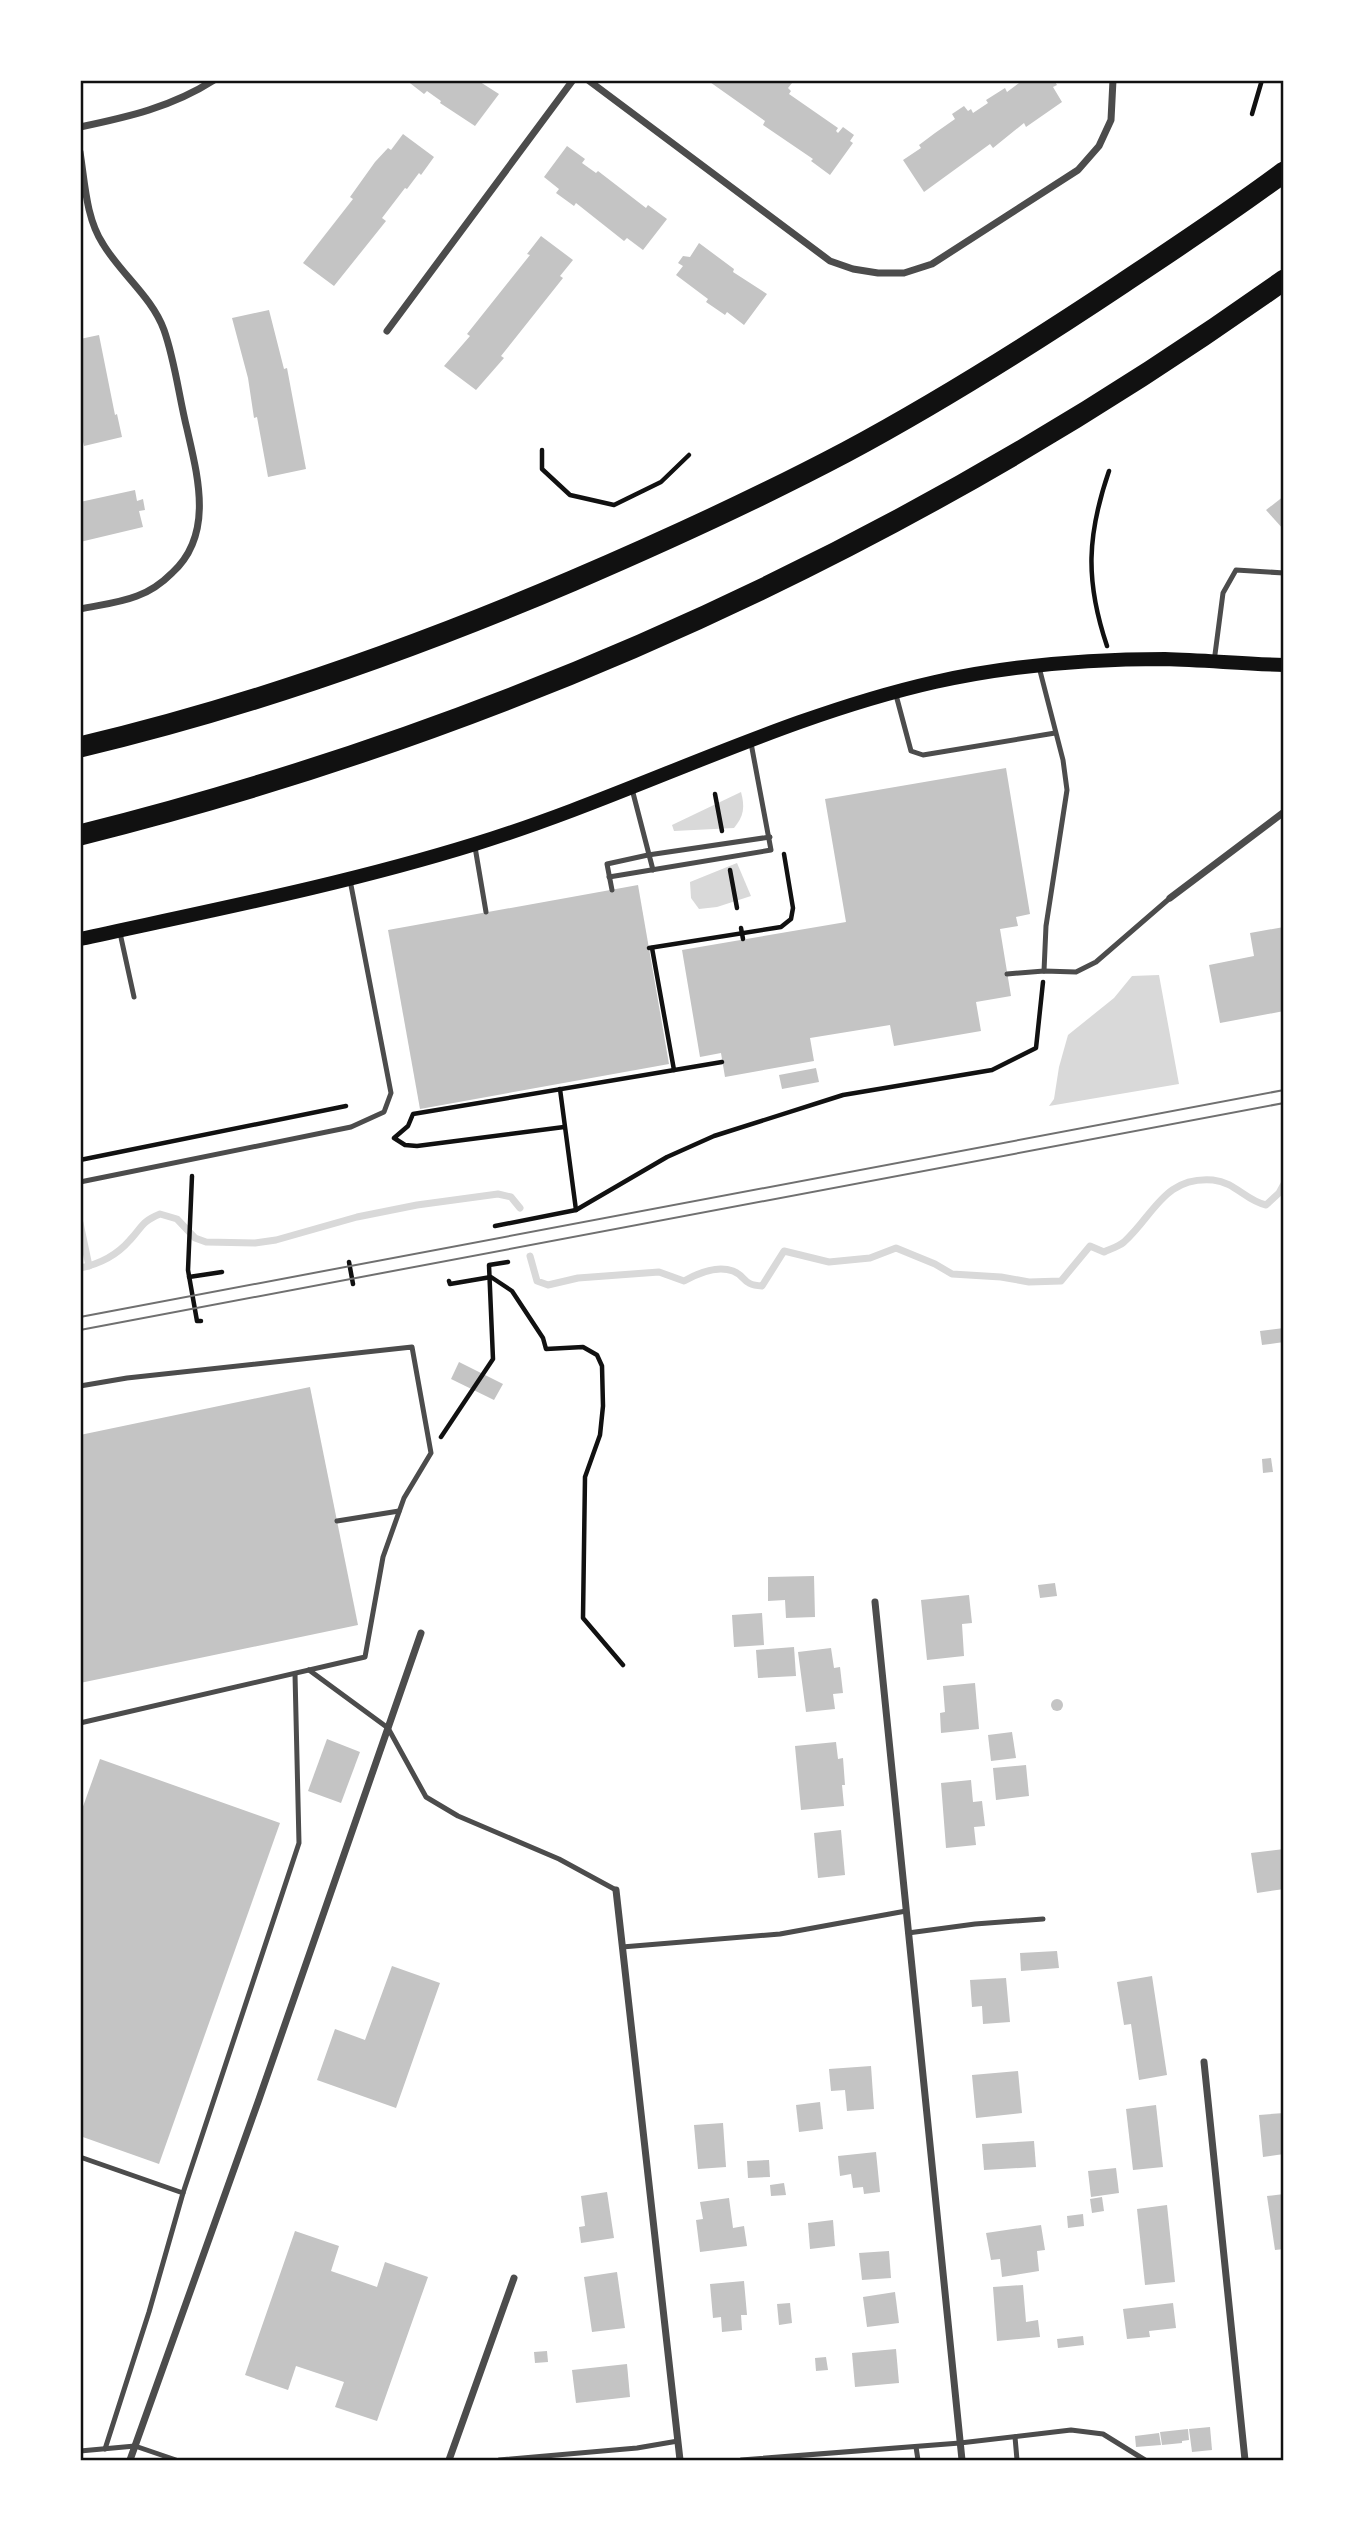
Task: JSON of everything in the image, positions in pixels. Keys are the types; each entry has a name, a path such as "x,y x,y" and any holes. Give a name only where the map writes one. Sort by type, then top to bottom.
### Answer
{"highway":[{"path":"80,747 245,702 366,662 474,622 684,531 847,451 1039,340 1238,206 1283,172"},
{"path":"80,835 274,782 394,743 503,703 698,620 884,529 1083,413 1283,279"}],"main road":[{"path":"80,939 289,895 475,844 632,789 750,739 816,715 895,692 1038,665 1112,660 1283,665"}],"street":[{"path":"80,127 160,108 214,80"},
{"path":"387,331 573,80"},
{"path":"588,80 830,261 853,269 878,273 904,273 932,264 1078,170 1099,145 1111,120 1113,80"},
{"path":"80,152 84,200 94,226 102,243 153,309 164,331 195,467 200,502 198,527 191,550 177,569 158,587 137,597 80,609"},
{"path":"1170,898 1283,813"},
{"path":"874,1602 962,2460"},
{"path":"130,2460 421,1633"},
{"path":"616,1890 680,2460"},
{"path":"1204,2062 1245,2460"},
{"path":"449,2460 514,2278"}],"lane":[{"path":"1214,662 1223,593 1236,570 1283,573"},
{"path":"1038,665 1063,760 1067,790 1046,926 1044,971"},
{"path":"895,692 911,751 923,755 1055,733"},
{"path":"609,877 771,850 750,739"},
{"path":"632,789 653,870"},
{"path":"612,890 607,864 770,837"},
{"path":"475,844 486,912"},
{"path":"80,1182 351,1127 384,1112 391,1093 350,880"},
{"path":"1007,974 1076,972 1096,962 1170,898"},
{"path":"120,930 134,997"},
{"path":"80,1386 127,1378 412,1347 431,1453 404,1498 383,1557 365,1657 80,1723"},
{"path":"337,1521 399,1511"},
{"path":"309,1670 388,1728 426,1797 458,1816 559,1859 616,1890"},
{"path":"105,2449 149,2312 183,2193 299,1843 295,1674"},
{"path":"622,1947 779,1934 906,1911"},
{"path":"908,1933 1043,1919"},
{"path":"80,2157 183,2193"},
{"path":"741,2460 960,2443 1071,2430 1103,2434 1145,2460"},
{"path":"1015,2437 1017,2460"},
{"path":"499,2460 637,2448 678,2441"},
{"path":"80,2451 135,2446 176,2460"},
{"path":"916,2447 918,2460"}],"path":[{"path":"1252,114 1262,80"},
{"path":"542,450 542,469 570,495 614,505 661,482 689,455"},
{"path":"1109,471 1096,508 1090,560 1096,612 1112,660"},
{"path":"715,794 724,838"},
{"path":"674,1070 650,948 781,927 791,919 793,908 784,854"},
{"path":"728,862 737,908"},
{"path":"495,1226 576,1210 667,1157 713,1136 843,1095 992,1070 1036,1048 1044,971"},
{"path":"564,1127 417,1146 405,1145 394,1138 408,1126 413,1114 722,1062"},
{"path":"559,1089 576,1210"},
{"path":"80,1160 346,1106"},
{"path":"192,1176 188,1270 197,1321 201,1321"},
{"path":"349,1262 354,1284"},
{"path":"431,1453 493,1359 489,1265 508,1262"},
{"path":"189,1277 222,1272"},
{"path":"449,1281 450,1284 491,1277 512,1291 542,1338 546,1349 583,1347 597,1355 602,1366 600,1435 585,1477 583,1618 623,1665"}],"shaded area":[{"path":"741,792 743,811 734,828 674,831 672,825"},
{"path":"737,863 751,896 717,907 699,909 691,898 690,882"},
{"path":"1159,975 1179,1084 1049,1106 1054,1099 1068,1035 1114,998 1132,976"}],"building":[{"path":"406,80 477,80 499,94 475,126 427,91 424,94"},
{"path":"707,80 789,80 792,83 788,88 791,91 789,94 838,128 838,133 843,127 854,135 850,141 853,143 830,175 811,161 813,159 763,125 765,121"},
{"path":"1023,80 1054,80 1057,85 1053,87 1062,102 1026,127 1024,123 993,148 990,144 924,192 903,160 955,119 952,114 964,106 973,113 988,103 986,100 1005,88 1007,92"},
{"path":"403,134 434,157 421,175 419,173 407,189 405,188 382,218 386,221 334,286 303,263 353,199 350,197 375,162 388,148 391,150"},
{"path":"567,146 585,159 582,163 596,173 598,171 646,208 648,205 667,219 643,250 627,238 624,241 576,203 574,206 556,193 559,189 544,177"},
{"path":"541,236 573,260 560,276 563,278 501,356 504,358 476,390 444,366 470,336 467,334 530,255 527,254"},
{"path":"699,243 734,269 733,272 767,294 744,325 727,312 725,315 706,302 708,299 676,275 683,266 678,263 683,256 690,257"},
{"path":"269,310 284,369 287,368 306,469 268,477 257,417 254,418 248,378 232,318"},
{"path":"99,335 122,437 84,446 80,429 80,339"},
{"path":"135,490 137,501 143,499 145,510 139,511 143,527 80,542 80,502"},
{"path":"1284,496 1284,530 1266,510"},
{"path":"1006,768 1030,914 1016,917 1018,926 1000,929 1011,996 976,1002 981,1031 894,1046 890,1025 810,1038 814,1061 725,1077 721,1053 700,1057 682,950 846,922 825,799"},
{"path":"638,885 669,1064 420,1109 388,930"},
{"path":"1284,927 1284,1011 1220,1023 1209,965 1254,956 1250,933"},
{"path":"816,1068 819,1082 782,1089 779,1075"},
{"path":"1284,1328 1284,1342 1262,1345 1260,1331"},
{"path":"459,1362 503,1384 494,1400 451,1379"},
{"path":"310,1387 358,1625 80,1683 80,1435"},
{"path":"1271,1458 1273,1472 1263,1473 1262,1459"},
{"path":"814,1576 815,1617 786,1618 785,1600 768,1601 768,1577"},
{"path":"1055,1583 1057,1596 1040,1598 1038,1585"},
{"path":"969,1595 972,1623 962,1624 964,1656 927,1660 921,1600"},
{"path":"762,1613 764,1645 734,1647 732,1615"},
{"path":"794,1647 796,1676 758,1678 756,1650"},
{"path":"831,1648 834,1668 840,1667 843,1693 833,1694 835,1709 806,1712 798,1652"},
{"path":"975,1683 979,1729 941,1733 940,1713 945,1712 943,1686"},
{"path":"1057,1699 1063,1705 1057,1711 1051,1705"},
{"path":"1012,1732 1016,1758 991,1761 988,1735"},
{"path":"327,1739 360,1752 341,1803 308,1791"},
{"path":"836,1742 838,1759 843,1758 844,1806 801,1810 795,1746"},
{"path":"100,1759 280,1823 159,2164 80,2136 80,1815"},
{"path":"1026,1765 1029,1796 996,1800 993,1768"},
{"path":"971,1780 973,1802 982,1801 985,1826 974,1827 976,1845 946,1848 941,1783"},
{"path":"841,1830 845,1875 818,1878 814,1833"},
{"path":"1284,1849 1284,1889 1257,1893 1251,1853"},
{"path":"1057,1951 1059,1968 1021,1971 1020,1953"},
{"path":"392,1966 440,1983 396,2108 317,2080 335,2029 365,2040"},
{"path":"1152,1976 1167,2075 1139,2080 1131,2024 1124,2025 1117,1982"},
{"path":"1006,1978 1010,2022 983,2024 982,2006 972,2007 970,1980"},
{"path":"871,2066 874,2109 847,2111 845,2090 831,2091 829,2069"},
{"path":"1018,2071 1022,2113 976,2118 972,2075"},
{"path":"820,2102 823,2129 799,2132 796,2105"},
{"path":"1156,2105 1163,2167 1133,2170 1126,2109"},
{"path":"1284,2113 1284,2154 1263,2157 1259,2115"},
{"path":"723,2123 726,2167 698,2169 694,2125"},
{"path":"1034,2141 1036,2167 984,2170 982,2144"},
{"path":"876,2152 880,2192 864,2194 863,2187 853,2188 851,2174 840,2176 838,2156"},
{"path":"769,2160 770,2177 748,2178 747,2161"},
{"path":"1116,2168 1119,2193 1091,2197 1088,2171"},
{"path":"784,2183 786,2195 771,2196 770,2185"},
{"path":"607,2192 614,2238 581,2243 579,2227 585,2226 581,2196"},
{"path":"1284,2194 1284,2249 1275,2250 1267,2196"},
{"path":"1102,2197 1104,2211 1092,2213 1090,2199"},
{"path":"729,2198 733,2228 744,2226 747,2246 700,2252 696,2220 703,2219 700,2202"},
{"path":"1167,2205 1175,2282 1145,2285 1137,2209"},
{"path":"1083,2214 1084,2226 1068,2228 1067,2216"},
{"path":"833,2220 835,2246 810,2249 808,2223"},
{"path":"1041,2225 1045,2250 1037,2251 1039,2271 1002,2277 1000,2259 991,2260 986,2233"},
{"path":"295,2231 339,2246 331,2271 377,2287 385,2262 428,2277 377,2421 335,2407 344,2382 296,2366 288,2390 245,2375"},
{"path":"889,2251 891,2278 862,2280 859,2253"},
{"path":"617,2272 625,2328 592,2332 584,2277"},
{"path":"744,2281 747,2315 741,2315 742,2330 722,2332 721,2317 713,2318 710,2284"},
{"path":"1023,2285 1026,2322 1038,2320 1040,2337 997,2341 993,2287"},
{"path":"895,2292 899,2323 867,2327 863,2297"},
{"path":"790,2303 792,2323 779,2325 777,2304"},
{"path":"1173,2303 1176,2328 1149,2331 1150,2337 1127,2339 1123,2309"},
{"path":"1083,2336 1084,2345 1058,2348 1057,2339"},
{"path":"896,2349 899,2383 855,2387 852,2353"},
{"path":"547,2351 548,2362 535,2363 534,2352"},
{"path":"826,2357 828,2370 816,2371 815,2358"},
{"path":"627,2364 630,2397 576,2403 572,2370"},
{"path":"1210,2427 1212,2450 1192,2452 1189,2429"},
{"path":"1188,2429 1189,2440 1162,2445 1160,2432"},
{"path":"1159,2433 1161,2445 1136,2447 1135,2436"}],"waterway":[{"path":"530,1256 537,1281 548,1285 578,1278 659,1272 684,1281 714,1269 727,1269 751,1284 762,1286 784,1251 829,1262 870,1258 896,1248 952,1274 1029,1282 1061,1281 1090,1246 1104,1252 1122,1244 1161,1199 1183,1184 1196,1180 1221,1181 1252,1200 1266,1205 1284,1184"},
{"path":"80,1268 114,1254 146,1222 160,1214 177,1219 195,1238 206,1242 255,1243 276,1240 357,1217 417,1205 498,1194 511,1197 520,1208"},
{"path":"80,1223 89,1266"}],"tram line":[{"path":"80,1317 1284,1090"},
{"path":"80,1330 1284,1103"}]}
